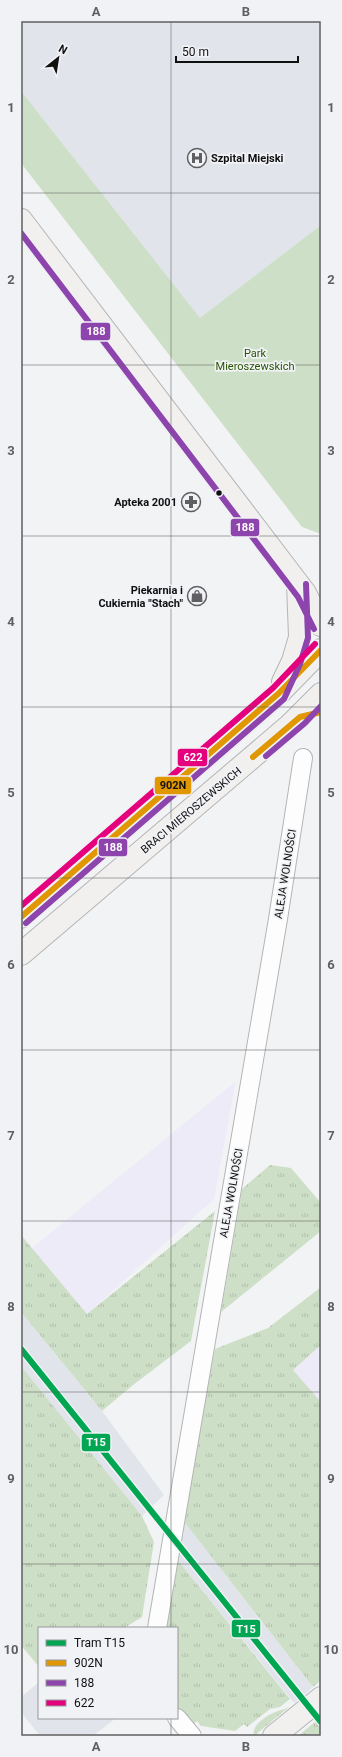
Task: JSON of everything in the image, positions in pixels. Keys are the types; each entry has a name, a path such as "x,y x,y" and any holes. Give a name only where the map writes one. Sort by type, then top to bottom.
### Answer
{"main road":[{"path":"21,220 298,584 310,601 321,625"},
{"path":"298,584 321,590"},
{"path":"278,694 293,661 300,637 298,584"},
{"path":"21,917 278,694 321,650"},
{"name":"BRACI MIEROSZEWSKICH","path":"21,954 300,716 321,694"},
{"path":"300,716 321,712"},
{"path":"274,1736 321,1698"}],"street":[{"name":"ALEJA WOLNOŚCI","path":"157,1627 278,920 303,758"},
{"path":"178,1719 192,1736"}],"shaded area":[{"name":"Szpital Miejski","path":"21,21 321,21 321,225 200,319 21,91"},
{"path":"236,1081 214,1199 87,1314 32,1248"},
{"path":"21,1312 102,1411 164,1495 142,1516 21,1366"},
{"path":"321,1345 321,1402 293,1370"},
{"path":"182,1519 313,1687 294,1703 176,1558"},
{"path":"38,1683 38,1719 115,1719 93,1736 40,1736 21,1712 21,1697"}],"green space":[{"name":"Park Mieroszewskich","path":"21,91 200,318 321,225 321,534 302,527 21,163"},
{"path":"270,1165 291,1168 321,1203 321,1231 221,1312 242,1189"},
{"path":"215,1211 191,1341 133,1385 102,1411 21,1312 21,1235 87,1314"},
{"path":"321,1287 321,1345 293,1370 321,1402 321,1680 313,1687 182,1519 215,1349 268,1328"},
{"path":"21,1366 142,1516 154,1542 142,1617 126,1627 38,1627 38,1666 21,1645"},
{"path":"176,1558 290,1699 280,1707 270,1709 247,1727 244,1724 235,1731 201,1726 197,1721 193,1725 178,1707 178,1627 166,1627"},
{"path":"289,1707 254,1736 254,1729 261,1720 273,1713"},
{"path":"316,1721 321,1728 321,1736 298,1736"}],"tram line":[{"name":"T15","path":"21,1349 321,1722"}],"transit line":[{"name":"188","path":"21,233 298,597 314,629"},
{"name":"188","path":"26,923 284,699 300,664 308,638 306,584"},
{"name":"622","path":"21,906 273,688 315,644"},
{"name":"902N","path":"21,917 278,694 321,650"},
{"name":"188","path":"266,756 305,723 321,706"},
{"name":"902N","path":"253,757 300,717 321,712"}],"place":[{"name":"Szpital Miejski","path":"197,158"},
{"name":"Apteka 2001","path":"191,502"},
{"name":"Piekarnia i Cukiernia \"Stach\"","path":"197,596"}]}
